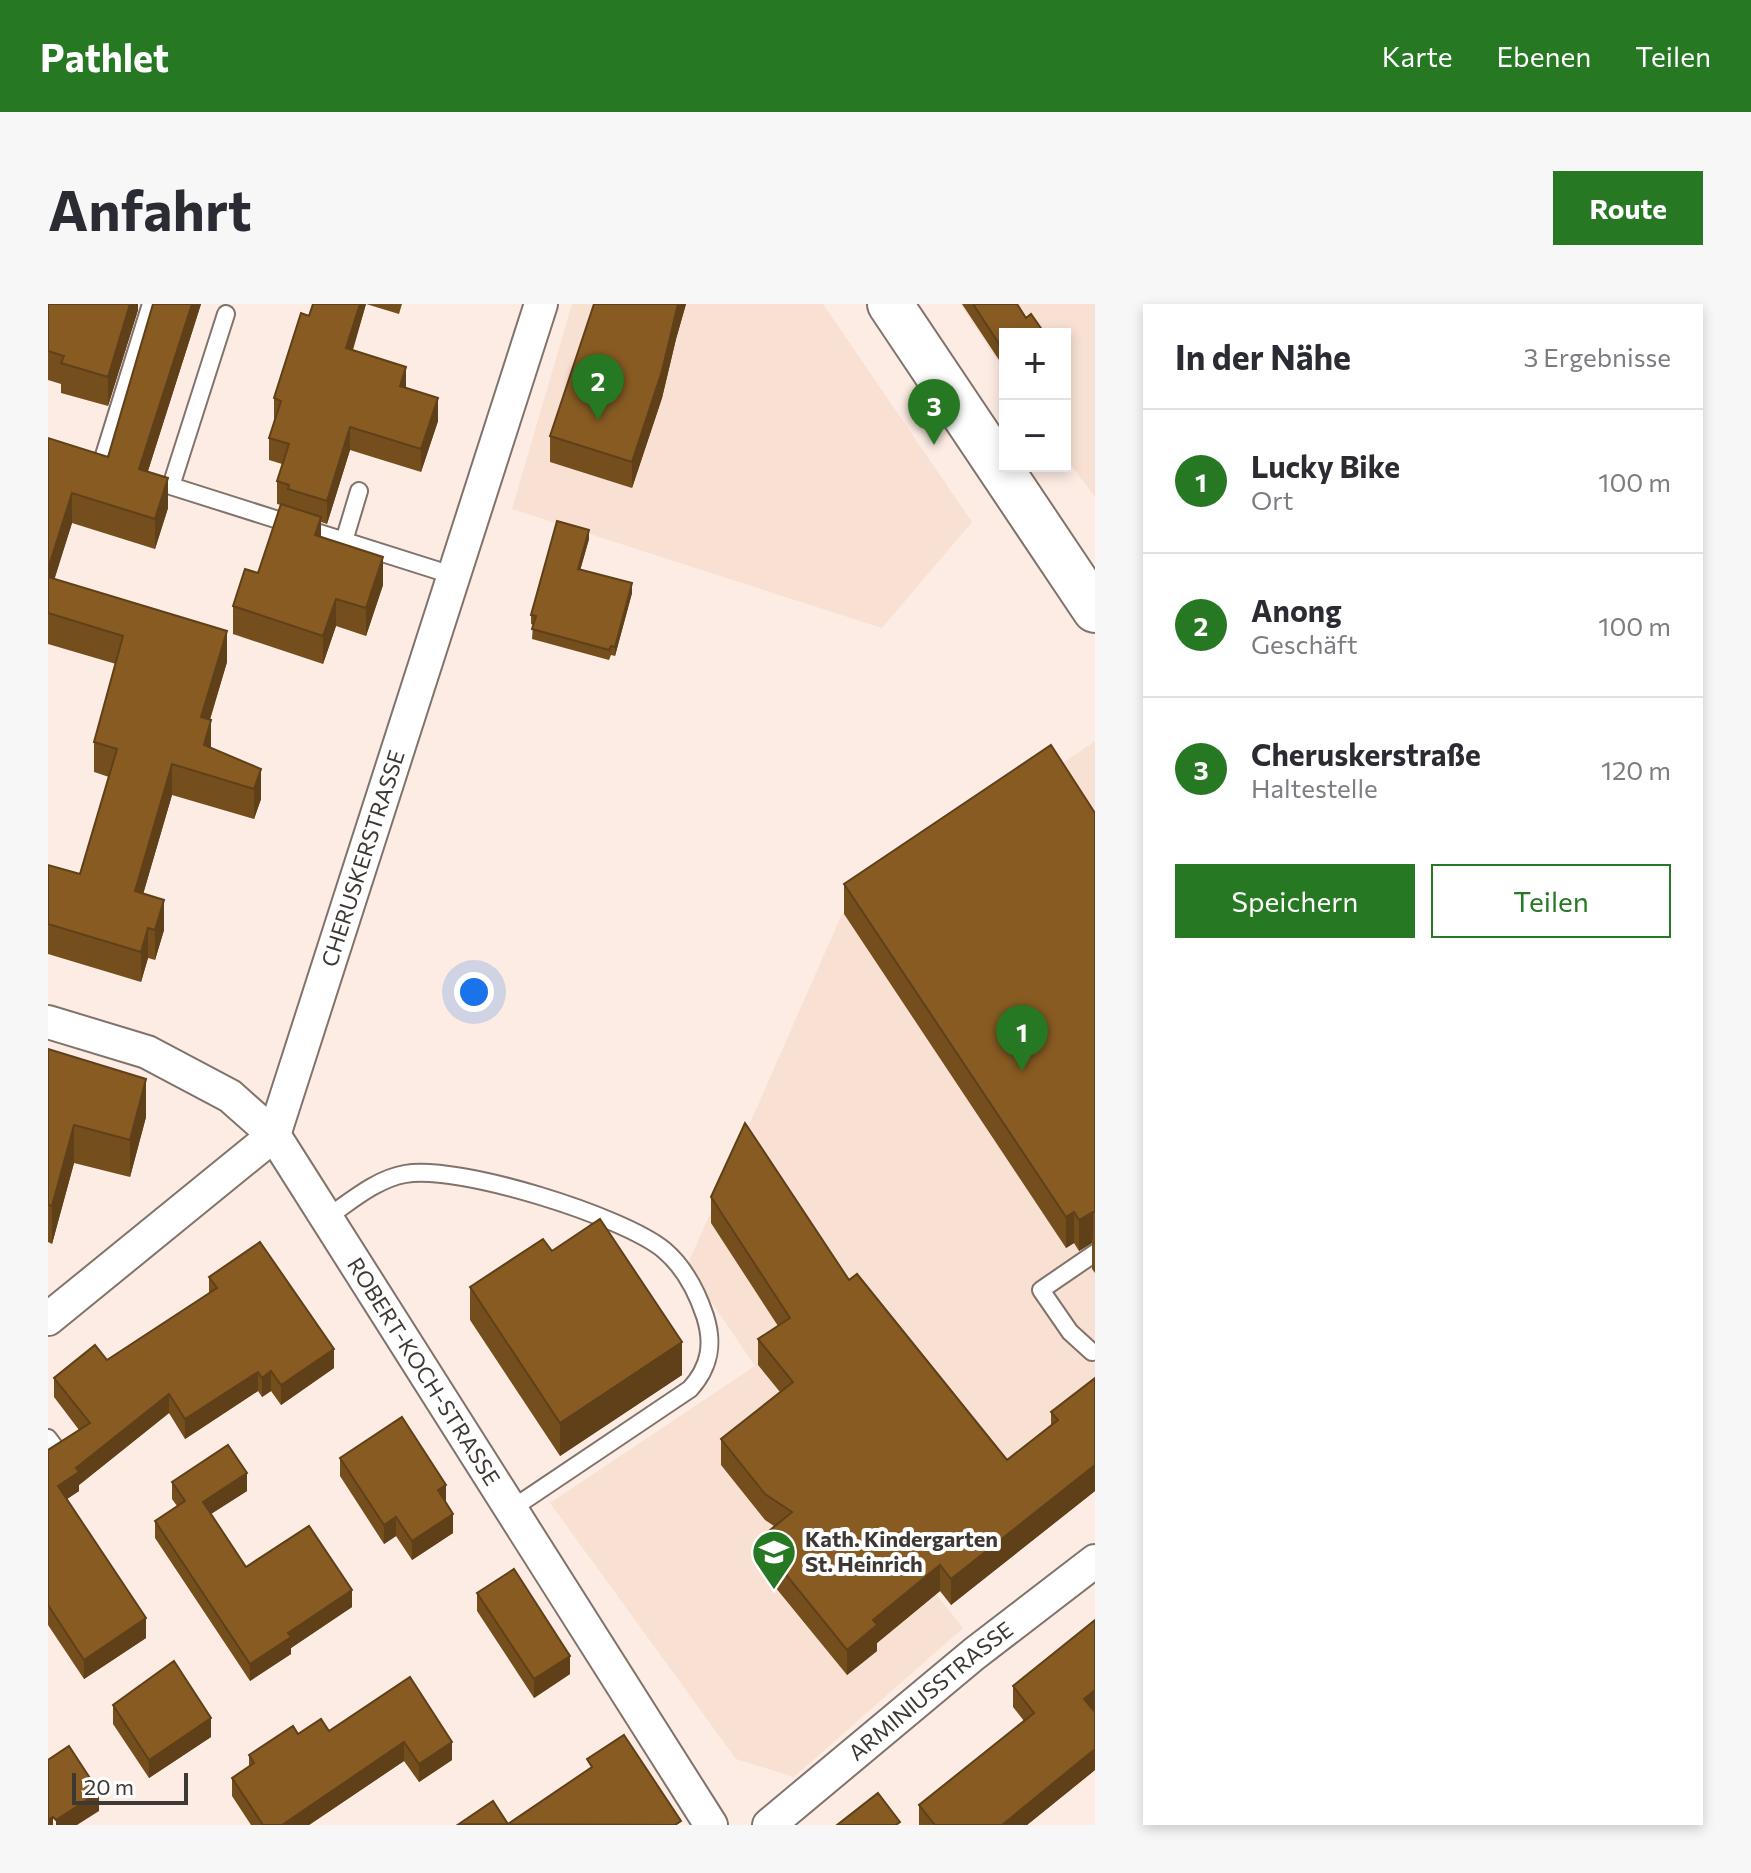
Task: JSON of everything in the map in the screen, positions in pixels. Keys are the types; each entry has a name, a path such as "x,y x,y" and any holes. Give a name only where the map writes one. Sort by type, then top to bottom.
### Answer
{"main road":[{"path":"890,304 1093,599"}],"street":[{"name":"CHERUSKERSTRASSE","path":"274,1135 541,304"},
{"name":"ROBERT-KOCH-STRASSE","path":"48,1022 147,1052 230,1096 274,1135 711,1825"},
{"path":"48,1319 274,1135"},
{"name":"ARMINIUSSTRASSE","path":"769,1825 974,1654 1095,1561"}],"lane":[{"path":"75,456 101,465 151,304"},
{"path":"226,314 171,486 455,576"},
{"path":"344,541 359,491"},
{"path":"326,1218 385,1180 421,1172 442,1174 528,1193 597,1214 663,1250 683,1270 701,1304 710,1331 710,1352 703,1375 690,1389 510,1510"},
{"path":"1092,1352 1070,1332 1041,1290 1095,1253"}],"shaded area":[{"path":"572,304 823,304 972,522 882,628 512,509"},
{"path":"960,304 1095,304 1095,497 1071,465 1071,328 999,328 999,363"},
{"path":"1095,741 1095,1402 904,1553 963,1628 794,1777 736,1759 550,1503 755,1366 687,1266 842,914"}],"building":[{"path":"48,304 130,304 108,377 61,363 64,356 48,351"},
{"path":"153,304 192,304 139,469 168,478 155,519 72,493 48,569 48,438 108,457"},
{"path":"313,304 360,304 346,348 406,367 400,386 438,398 421,449 350,427 327,501 288,489 289,485 277,481 289,444 269,438 281,401 274,398 301,313 309,316"},
{"path":"594,304 678,304 662,371 632,462 550,436"},
{"path":"973,304 1017,304 1026,318 1031,314 1041,328 999,328 999,344"},
{"path":"281,504 321,517 315,535 383,557 366,608 336,599 323,636 233,606 245,569 258,573"},
{"path":"557,521 589,530 578,569 632,583 615,647 611,646 609,650 532,629 536,616 531,615"},
{"path":"48,577 227,631 201,717 211,720 204,745 261,769 254,789 172,764 135,891 164,900 155,930 148,928 141,952 48,924 48,865 80,874 117,749 94,742 123,636 48,613"},
{"path":"1051,745 1095,813 1095,1212 1079,1220 1074,1212 1066,1217 844,884"},
{"path":"48,1049 146,1079 130,1140 74,1125 52,1206 48,1205"},
{"path":"745,1123 849,1280 857,1274 1007,1460 1058,1420 1051,1412 1095,1378 1095,1465 951,1579 940,1565 873,1620 877,1625 847,1650 758,1540 792,1512 765,1494 721,1439 793,1382 758,1339 790,1318 711,1197"},
{"path":"600,1219 682,1342 560,1423 470,1287 543,1239 552,1251"},
{"path":"260,1242 334,1349 281,1385 271,1371 262,1378 258,1372 185,1419 169,1394 76,1468 79,1472 58,1486 146,1618 84,1660 48,1605 48,1450 90,1423 54,1378 95,1345 107,1360 217,1288 209,1277"},
{"path":"402,1417 446,1485 438,1490 453,1514 412,1541 396,1517 384,1525 340,1458"},
{"path":"228,1445 247,1473 203,1502 246,1567 309,1526 352,1590 288,1633 291,1637 250,1664 155,1521 185,1501 172,1482"},
{"path":"514,1569 570,1656 534,1679 477,1593"},
{"path":"1095,1620 1095,1690 1084,1699 1095,1712 1095,1749 1002,1825 935,1825 919,1805 1034,1713 1013,1686"},
{"path":"174,1661 211,1718 149,1760 113,1705"},
{"path":"410,1677 452,1742 419,1764 404,1742 282,1825 263,1825 232,1778 254,1763 249,1755 293,1726 298,1734 321,1719 329,1731"},
{"path":"624,1735 681,1821 675,1825 459,1824 493,1801 508,1824 592,1767 587,1759"},
{"path":"69,1746 99,1792 56,1820 53,1817 48,1820 48,1760"},
{"path":"878,1793 900,1822 896,1825 837,1825"}],"place":[{"name":"Anong","path":"598,420"},
{"name":"Cheruskerstraße","path":"934,445"},
{"name":"Lucky Bike","path":"1022,1071"},
{"name":"Kath. Kindergarten St. Heinrich","path":"774,1591"}]}
